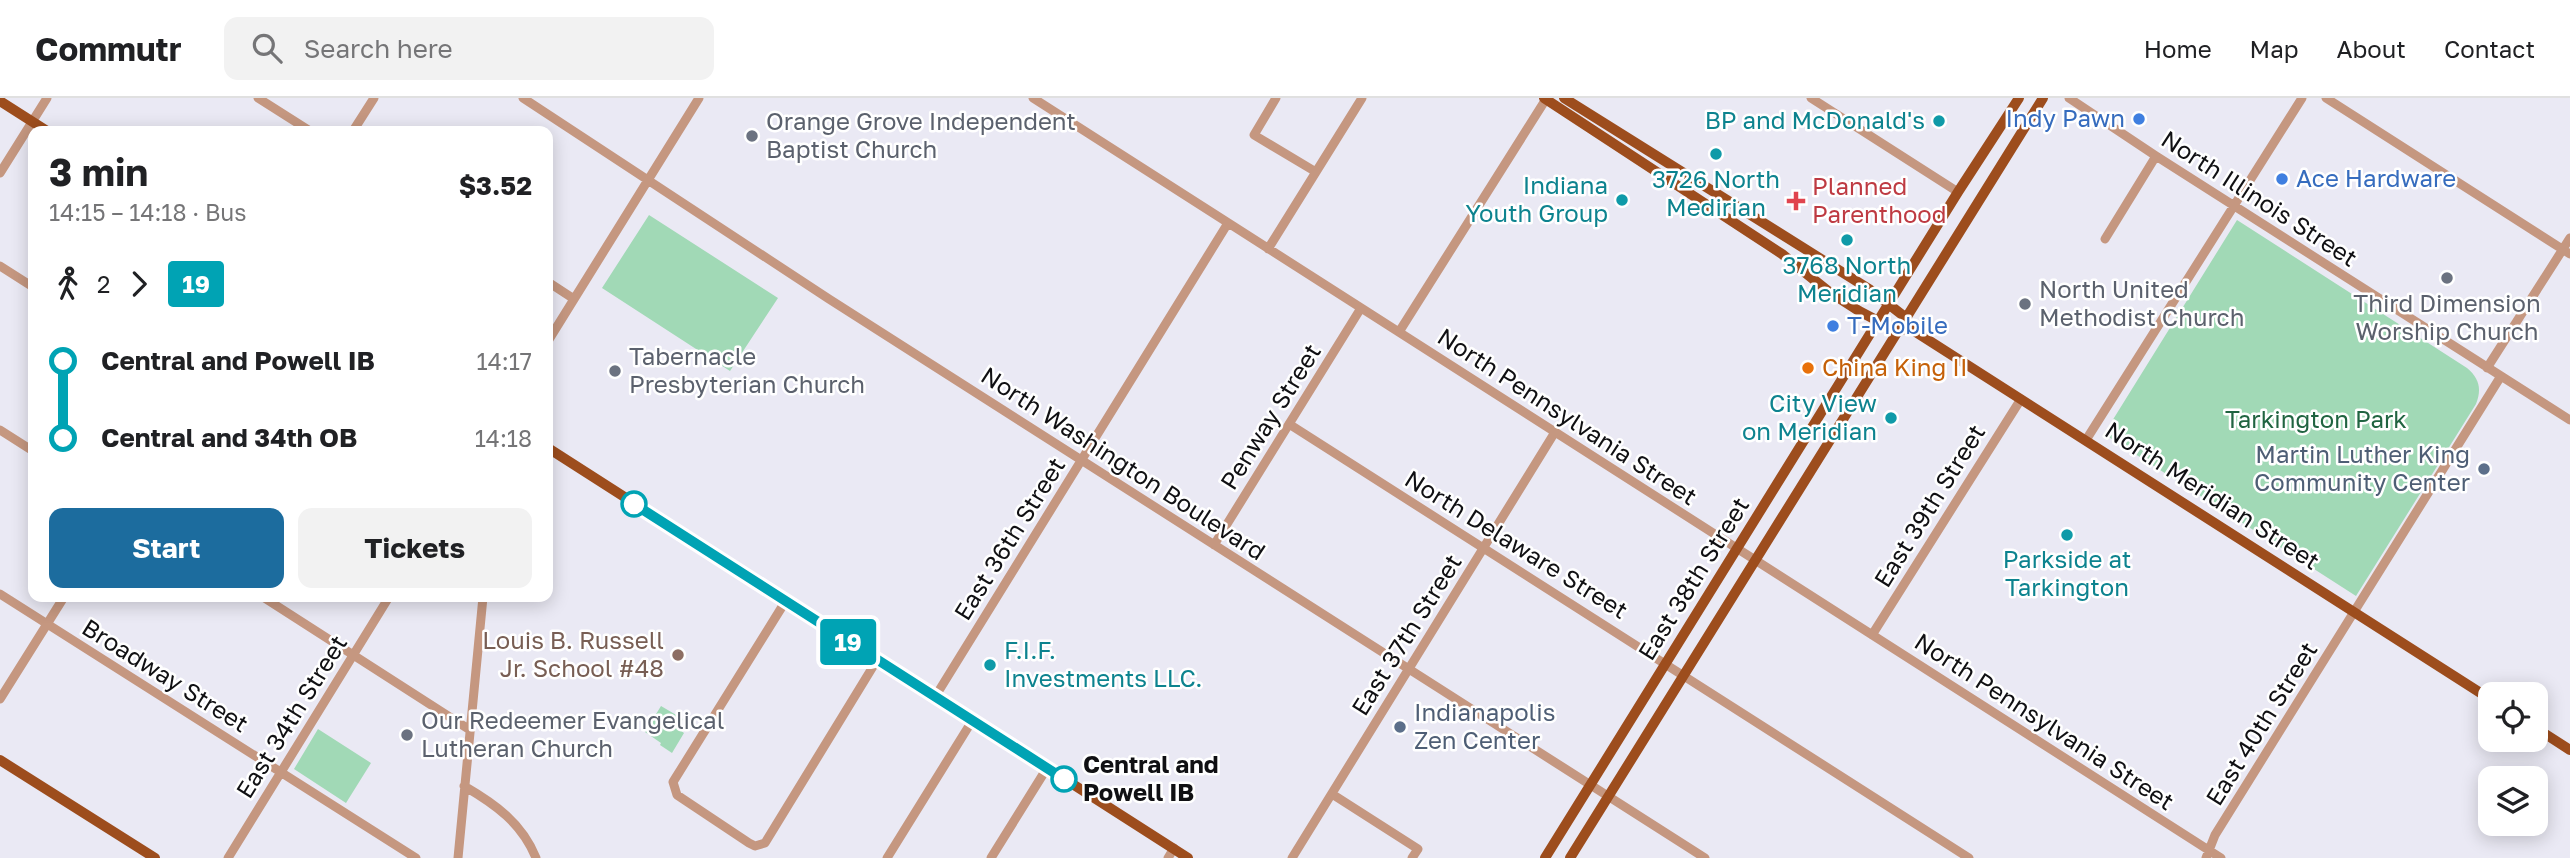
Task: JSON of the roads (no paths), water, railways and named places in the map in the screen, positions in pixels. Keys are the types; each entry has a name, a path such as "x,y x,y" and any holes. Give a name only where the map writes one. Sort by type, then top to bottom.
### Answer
{"main road":[{"path":"1545,99 1782,254 1828,291 1896,331 1911,329 1905,317 1859,283 1564,98"},
{"name":"East 38th Street","path":"1545,858 2019,98"},
{"name":"East 38th Street","path":"1570,858 2043,98"},
{"path":"0,101 39,126"},
{"name":"North Meridian Street","path":"1911,329 2478,691"},
{"path":"553,452 1047,768 1171,853 1188,858"},
{"path":"2548,736 2570,750"},
{"path":"0,761 155,858"}],"street":[{"path":"29,126 47,98"},
{"path":"258,98 302,126"},
{"path":"356,126 374,98"},
{"name":"North Washington Boulevard","path":"523,98 669,196 1705,858"},
{"path":"553,333 699,98"},
{"name":"North Pennsylvania Street","path":"1034,98 1872,635 2208,854 2221,858"},
{"path":"1276,98 1254,135 1316,172"},
{"path":"1268,249 1362,98"},
{"path":"1811,98 1958,192"},
{"name":"North Illinois Street","path":"2069,98 2570,420"},
{"path":"2086,440 2302,98"},
{"path":"2326,98 2566,252"},
{"path":"1399,332 1545,99"},
{"path":"0,173 28,128"},
{"path":"2105,239 2156,156"},
{"name":"East 36th Street","path":"935,697 1228,223"},
{"path":"2487,368 2566,252 2570,238"},
{"path":"0,266 28,284"},
{"path":"553,285 574,299"},
{"name":"Penway Street","path":"1214,545 1361,308"},
{"name":"East 40th Street","path":"2208,854 2214,838 2501,376"},
{"name":"East 39th Street","path":"1872,635 2021,399"},
{"name":"North Delaware Street","path":"1289,424 1969,858"},
{"path":"0,430 28,448"},
{"name":"East 37th Street","path":"1292,858 1555,432"},
{"name":"Broadway Street","path":"0,594 416,858"},
{"path":"0,699 61,602"},
{"path":"271,602 470,730"},
{"name":"East 34th Street","path":"228,858 386,602"},
{"path":"458,858 483,602"},
{"path":"785,602 673,780 677,795 753,845 765,843 877,660"},
{"path":"887,858 972,721"},
{"path":"992,858 1047,768"},
{"path":"464,786 490,801 509,817 523,834 536,858"},
{"path":"1332,794 1418,849 1412,858"}],"place":[{"name":"Indy Pawn","path":"2139,119"},
{"name":"BP and McDonald's","path":"1939,121"},
{"name":"Orange Grove Independent Baptist Church","path":"752,136"},
{"name":"3726 North Medirian","path":"1716,154"},
{"name":"Ace Hardware","path":"2282,179"},
{"name":"Indiana Youth Group","path":"1622,200"},
{"name":"Planned Parenthood","path":"1796,201"},
{"name":"3768 North Meridian","path":"1847,240"},
{"name":"Third Dimension Worship Church","path":"2447,278"},
{"name":"North United Methodist Church","path":"2025,304"},
{"name":"T-Mobile","path":"1833,326"},
{"name":"China King II","path":"1808,368"},
{"name":"Tabernacle Presbyterian Church","path":"615,371"},
{"name":"City View on Meridian","path":"1891,418"},
{"name":"Martin Luther King Community Center","path":"2484,469"},
{"name":"Parkside at Tarkington","path":"2067,535"},
{"name":"Louis B. Russell Jr. School #48","path":"678,655"},
{"name":"F.I.F. Investments LLC.","path":"990,665"},
{"name":"Indianapolis Zen Center","path":"1400,727"},
{"name":"Our Redeemer Evangelical Lutheran Church","path":"407,735"},
{"name":"Central and Powell IB","path":"1064,779"}],"park label":[{"name":"Tarkington Park","path":"2316,420"}]}
